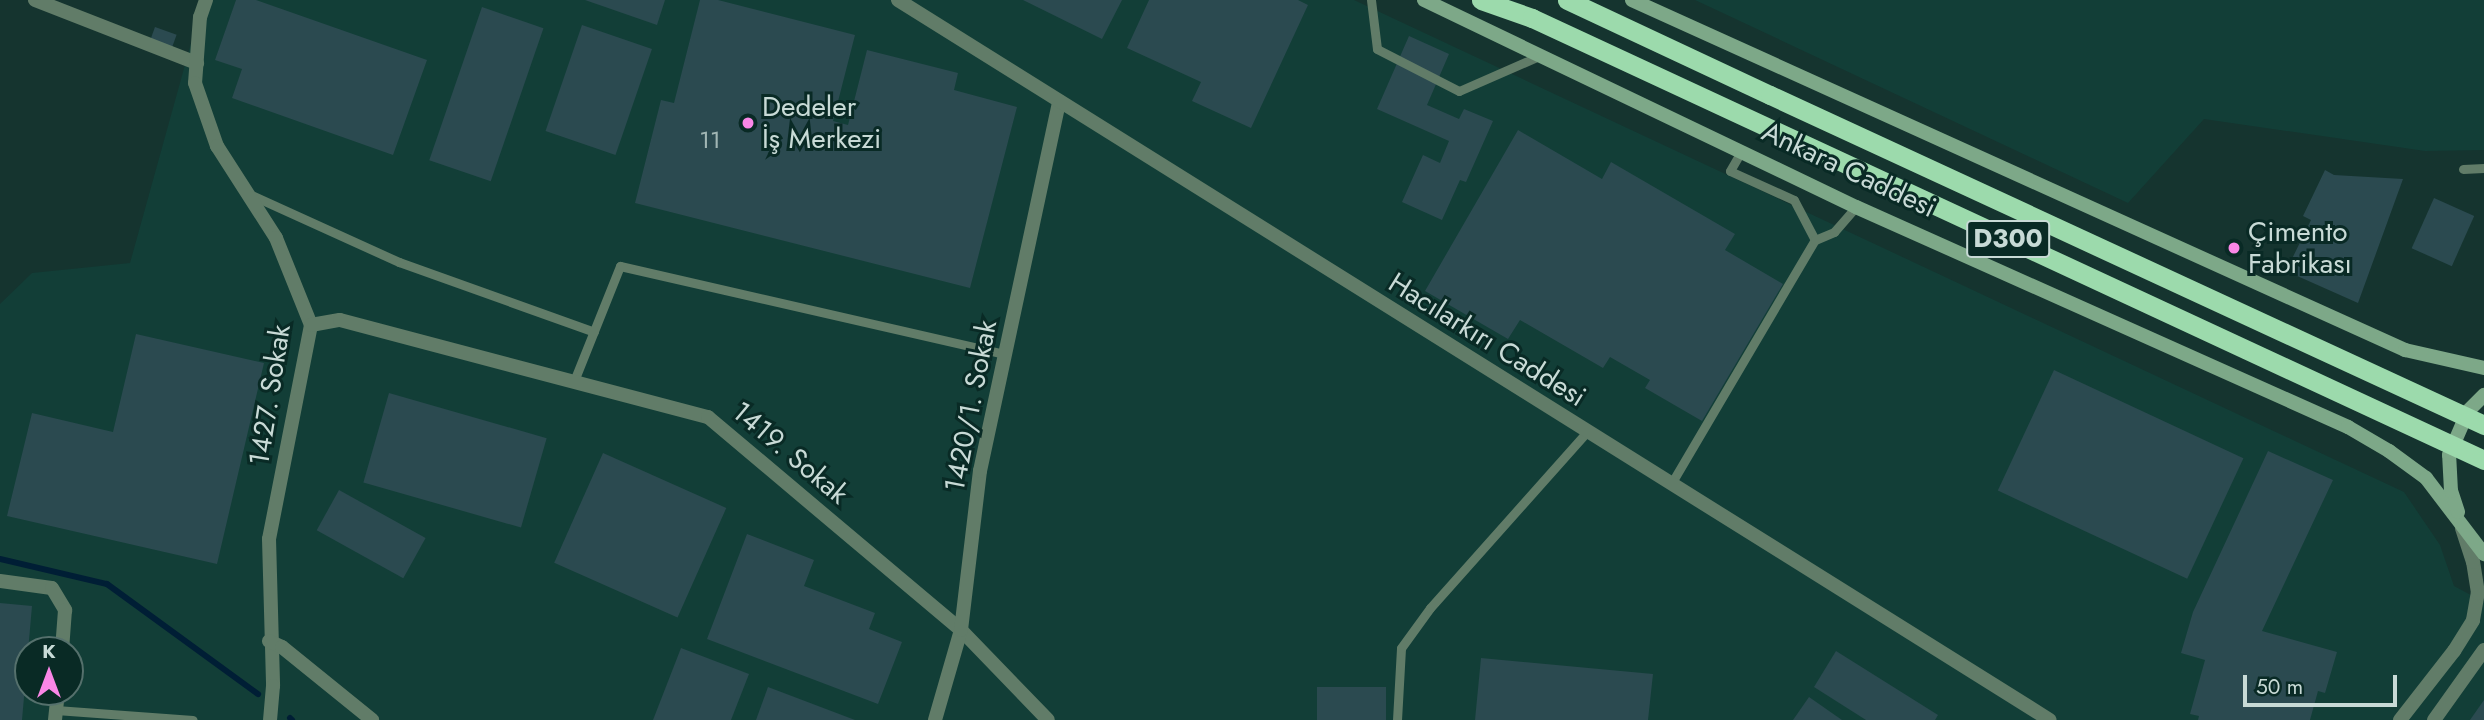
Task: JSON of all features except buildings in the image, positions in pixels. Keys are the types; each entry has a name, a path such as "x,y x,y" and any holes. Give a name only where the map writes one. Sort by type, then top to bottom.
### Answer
{"highway":[{"path":"1481,0 1532,18"},
{"name":"Ankara Caddesi","path":"1493,0 2484,460"},
{"name":"Ankara Caddesi","path":"1567,0 2484,425"}],"main road":[{"name":"Ankara Caddesi","path":"1424,0 1742,150 1856,207 2348,427 2389,451 2426,478 2484,554"},
{"path":"1640,2 2405,350 2484,368"},
{"name":"Ankara Caddesi","path":"2460,520 2451,491 2449,455 2468,411 2484,395"}],"street":[{"path":"35,0 197,63"},
{"name":"1427. Sokak","path":"206,0 200,17 195,83 217,146 276,238 311,325 269,540 272,686 270,720"},
{"name":"Hacılarkırı Caddesi","path":"898,0 2050,720"},
{"name":"1420/1. Sokak","path":"935,720 961,630 980,471 1059,101"},
{"name":"1419. Sokak","path":"311,325 340,320 708,417 961,630 1048,720"},
{"path":"2400,720 2454,651 2473,620 2478,593 2473,562 2460,520"},
{"path":"0,581 52,588 65,610 63,636"},
{"path":"269,641 282,647 372,720"},
{"path":"2434,720 2484,650"}],"lane":[{"path":"1371,0 1377,49 1460,92 1539,56"},
{"path":"1742,150 1730,172 1794,200 1815,240"},
{"path":"2463,169 2484,168"},
{"path":"247,193 400,262 594,332"},
{"path":"1671,484 1815,240 1834,232 1856,207"},
{"path":"574,381 621,266 1005,354"},
{"path":"1397,720 1401,648 1430,608 1587,432"},
{"path":"55,715 193,720"}],"shaded area":[{"path":"203,0 1354,0 2404,492 2440,545 2454,586 2484,602 2484,720 0,720 0,304 32,273 130,263"},
{"path":"1695,0 2484,0 2484,150 2425,151 2204,119 2128,203"}],"waterway":[{"path":"0,559 107,584 258,694"}],"place":[{"name":"Dedeler İş Merkezi","path":"748,123"},
{"name":"Çimento Fabrikası","path":"2234,248"}]}
